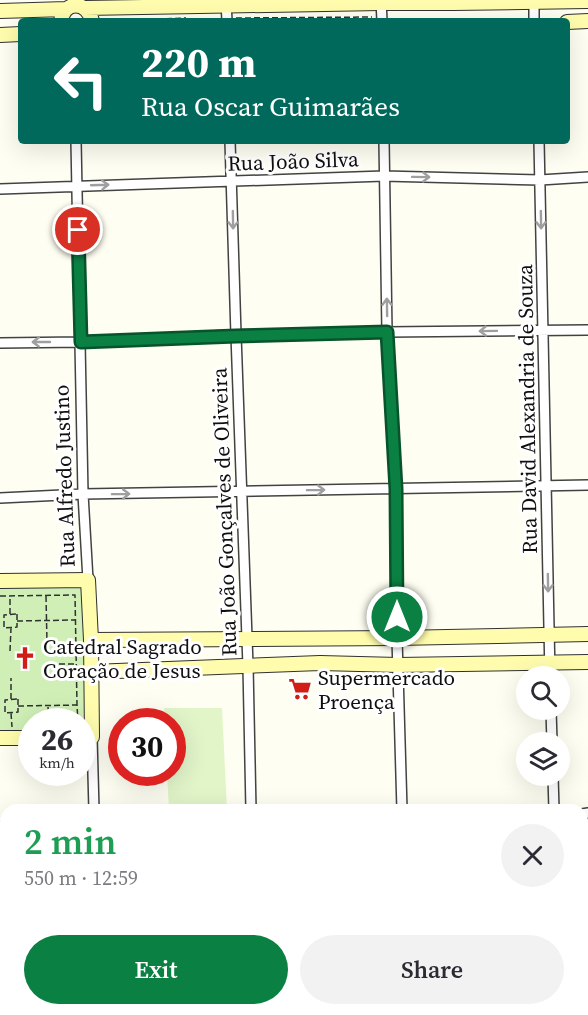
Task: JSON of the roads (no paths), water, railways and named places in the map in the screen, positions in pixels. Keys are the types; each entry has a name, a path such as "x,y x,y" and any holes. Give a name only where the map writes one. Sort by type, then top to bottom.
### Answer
{"main road":[{"path":"0,11 382,10 453,2 588,1"},
{"path":"570,22 588,21"},
{"path":"0,35 18,34"},
{"path":"0,581 88,580"},
{"name":"Rua Alfredo Justino","path":"88,580 92,672 89,708"},
{"path":"91,640 588,634"},
{"path":"92,672 320,663 398,665 588,662"},
{"path":"0,738 18,738"}],"street":[{"path":"534,1 534,18"},
{"name":"Rua Alfredo Justino","path":"76,144 83,494 88,580"},
{"name":"Rua João Gonçalves de Oliveira","path":"231,144 251,804"},
{"path":"384,144 387,332 396,489 402,804"},
{"name":"Rua David Alexandria de Souza","path":"539,144 550,666"},
{"name":"Rua João Silva","path":"0,189 384,176 540,180 588,177"},
{"path":"0,342 81,342 387,332 588,330"},
{"path":"0,498 83,494 588,484"},
{"name":"Rua Alfredo Justino","path":"92,786 93,804"},
{"path":"553,786 554,804"}],"place":[{"name":"Catedral Sagrado Coração de Jesus","path":"25,658"},
{"name":"Supermercado Proença","path":"300,689"}]}
